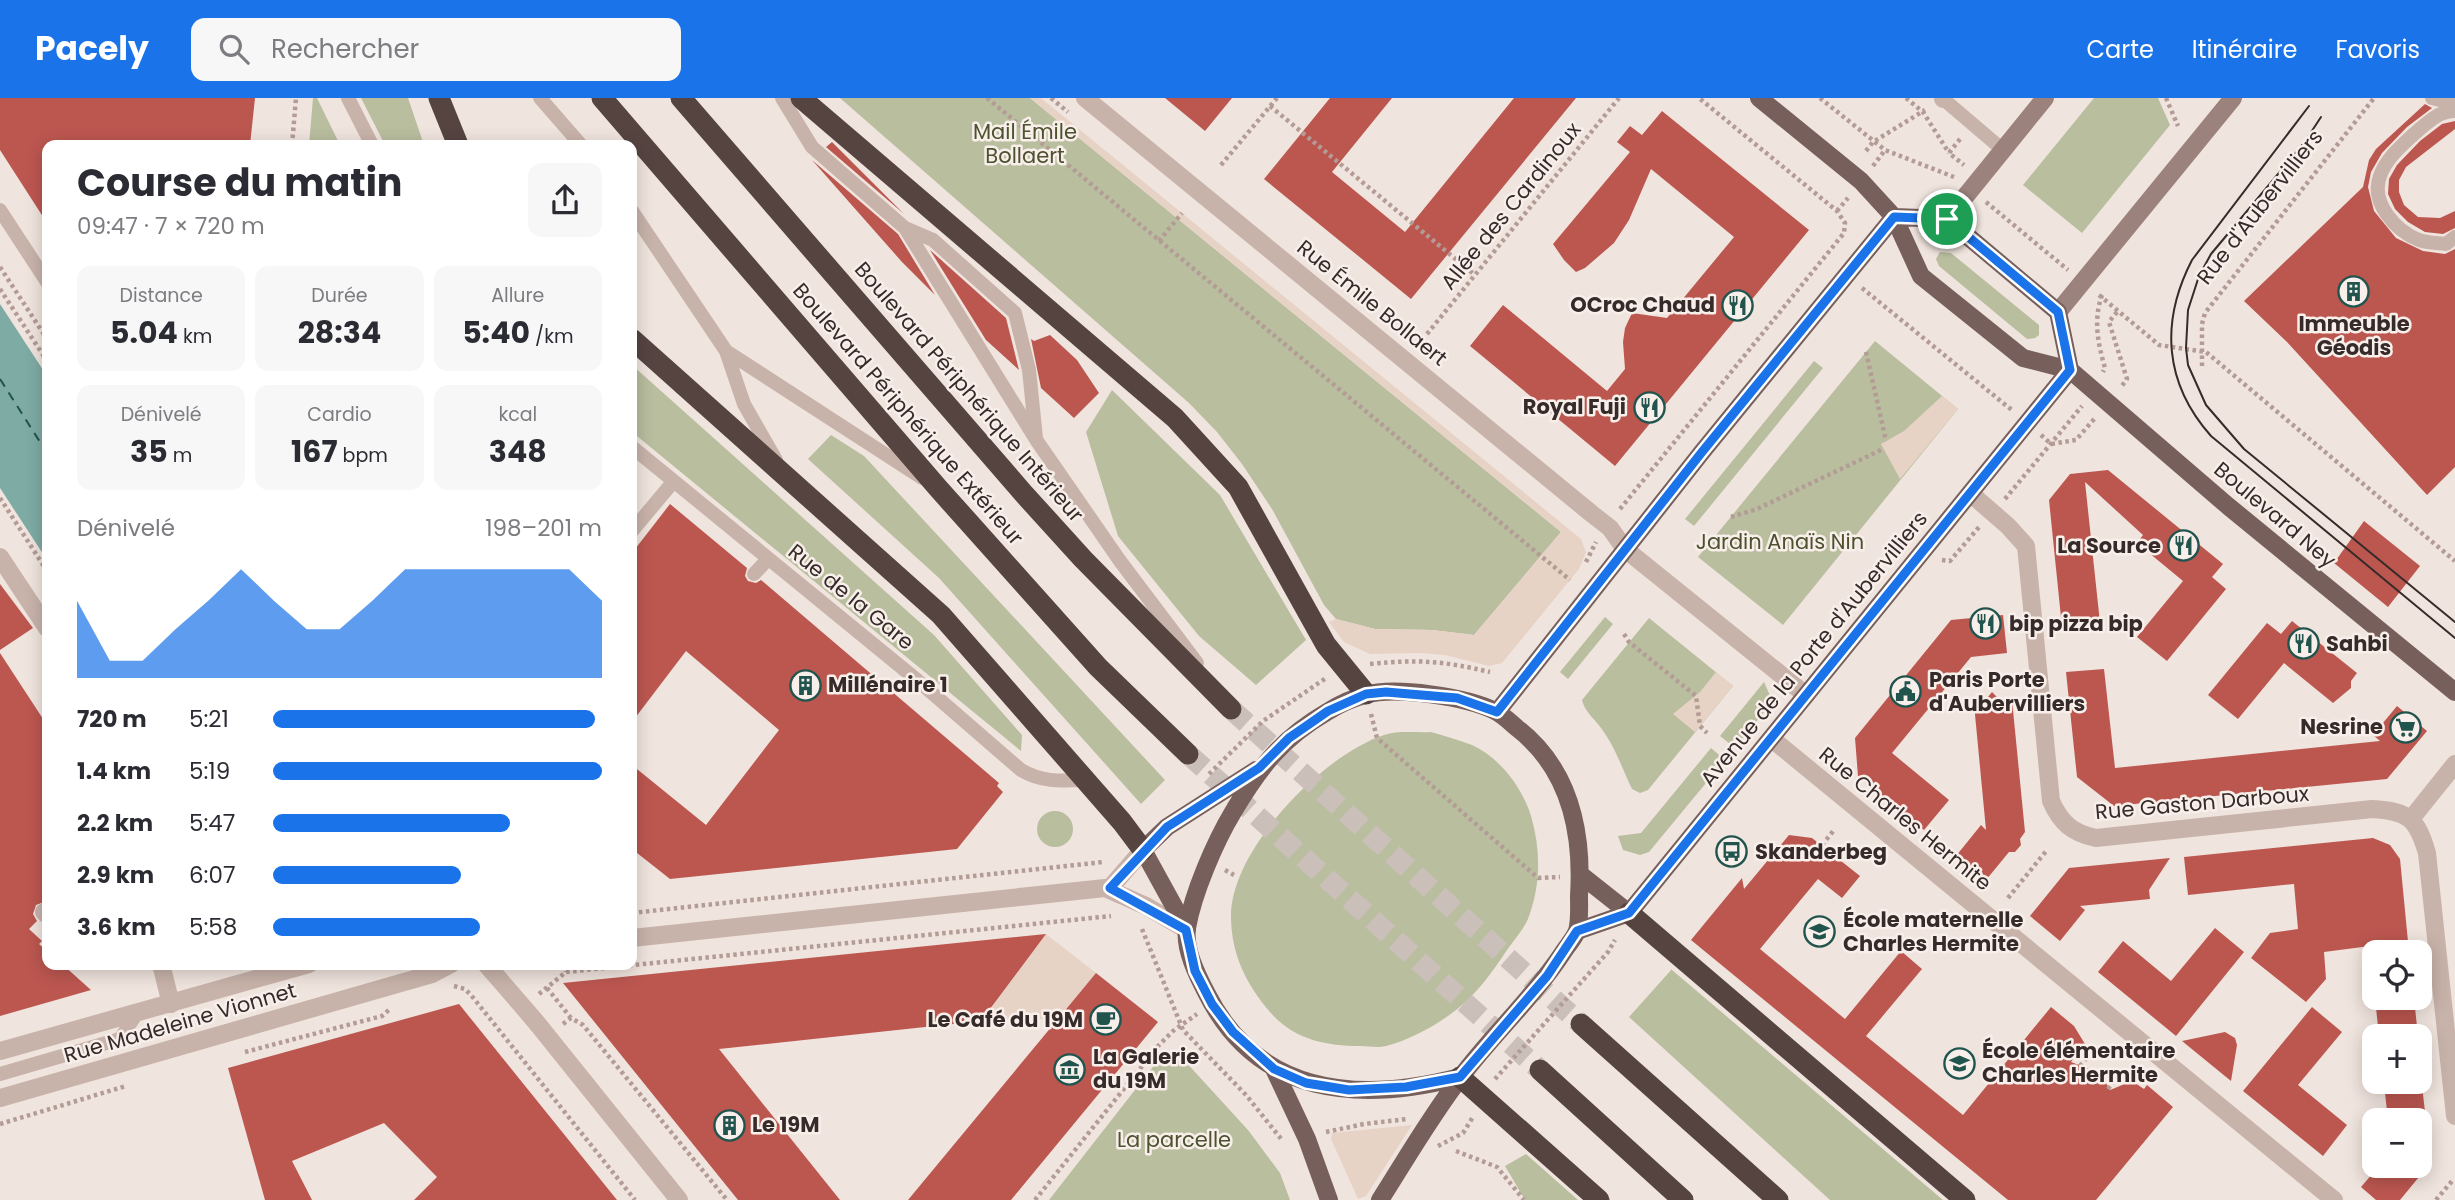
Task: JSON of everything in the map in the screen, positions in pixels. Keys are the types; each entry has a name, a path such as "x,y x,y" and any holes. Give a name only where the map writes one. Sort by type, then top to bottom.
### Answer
{"highway":[{"path":"439,98 456,140"},
{"name":"Boulevard Périphérique Extérieur","path":"602,98 937,488 1098,667 1188,754"},
{"name":"Boulevard Périphérique Intérieur","path":"681,98 1024,494 1083,559 1231,709"},
{"path":"801,98 1175,418 1238,487 1326,645 1366,694"},
{"path":"637,343 941,615 1122,822 1143,850"},
{"path":"1629,913 1965,1200"},
{"path":"1581,1024 1778,1200"},
{"path":"1539,1070 1683,1200"},
{"path":"1460,1077 1599,1200"}],"main road":[{"path":"1759,98 1855,176 1894,217 1921,276 2022,358 2070,370 2058,312 1947,219 1894,217"},
{"path":"1947,219 2045,98"},
{"path":"2058,312 2233,98"},
{"path":"1497,712 1625,549 1894,217"},
{"name":"Boulevard Ney","path":"2070,370 2236,513 2455,692"},
{"name":"Avenue de la Porte d'Aubervilliers","path":"1629,913 2070,370"},
{"path":"1380,1200 1460,1077 1547,976 1577,931 1581,875 1580,837 1554,767 1530,737 1497,712 1457,698 1386,692 1366,694 1328,711 1289,738 1259,768 1167,827 1143,850 1186,930 1195,971 1212,1004 1233,1032 1274,1069 1306,1083 1349,1090 1406,1087 1460,1077"},
{"path":"1186,930 1200,884 1223,828 1259,768"},
{"path":"1581,875 1629,913"},
{"path":"1577,931 1629,913"},
{"path":"1274,1069 1307,1139 1329,1200"}],"street":[{"name":"Rue Émile Bollaert","path":"1085,98 1606,525 1625,549 1806,695"},
{"name":"Rue Gaston Darboux","path":"1970,493 2008,526 2026,546 2052,801 2067,826 2080,835 2096,838 2372,810 2394,810 2412,819"},
{"path":"0,557 42,620"},
{"name":"Rue Charles Hermite","path":"1772,739 2334,1200"},
{"path":"2455,764 2412,819 2421,833 2427,853 2455,1116"},
{"path":"1110,888 1143,850"},
{"path":"637,936 702,932 1110,888 1186,930"},
{"path":"162,970 171,1004"},
{"name":"Rue Madeleine Vionnet","path":"0,1051 288,970"},
{"name":"Rue Madeleine Vionnet","path":"0,1098 440,970"},
{"path":"491,970 679,1200"}],"lane":[{"path":"348,98 369,140"},
{"path":"540,98 577,140"},
{"path":"782,98 812,146 905,228 1037,442 1120,561 1231,709"},
{"path":"1943,98 2003,150"},
{"path":"2432,98 2455,104"},
{"path":"2455,111 2444,111 2419,130 2393,154 2378,178 2380,204 2395,225 2420,241 2446,244 2455,237"},
{"path":"0,211 42,274"},
{"path":"637,218 726,351 744,404 781,471"},
{"path":"905,228 939,218"},
{"path":"905,228 933,240 1015,313 1029,370 1037,442"},
{"path":"726,351 937,488"},
{"name":"Rue de la Gare","path":"637,451 908,673 1021,770 1034,778 1055,781 1083,780"},
{"path":"637,525 673,482"},
{"path":"754,575 768,559"},
{"path":"0,1074 120,1039 137,1013"}],"path":[{"path":"292,140 296,98"},
{"path":"987,98 1570,580"},
{"path":"1221,165 1277,98"},
{"name":"Allée des Cardinoux","path":"1427,334 1619,98"},
{"path":"1621,508 1844,233 1845,223 1838,212 1699,98"},
{"path":"1820,98 1885,150 1955,177"},
{"path":"1906,98 1923,112 1949,153"},
{"path":"1866,151 1873,142 1943,98"},
{"path":"2166,98 2178,127"},
{"name":"Rue d'Aubervilliers","path":"2202,366 2205,313 2374,98"},
{"path":"1270,106 1475,275"},
{"path":"1877,161 1885,150"},
{"path":"1838,212 1843,203"},
{"path":"1988,204 2072,273"},
{"path":"1159,241 1182,213"},
{"path":"0,267 42,331"},
{"path":"0,289 42,353"},
{"path":"1869,293 2010,409"},
{"path":"2099,346 2097,312 2101,297 2159,345 2201,351 2216,360 2455,561"},
{"path":"2117,312 2109,322 2127,379"},
{"path":"1866,352 1886,441"},
{"path":"2002,502 2094,391"},
{"path":"2051,443 2076,440 2090,423"},
{"path":"1731,517 1757,509 1883,449"},
{"path":"0,498 42,563"},
{"path":"1624,634 1629,642 1696,696 1700,726 1707,733"},
{"path":"1359,665 1416,659 1451,663 1490,672"},
{"path":"1201,781 1263,721 1326,678"},
{"path":"1366,694 1377,738 1538,878"},
{"path":"1822,845 1834,830"},
{"path":"2008,898 2047,850"},
{"path":"637,912 1102,862"},
{"path":"1228,872 1234,876"},
{"path":"637,965 1107,915"},
{"path":"1140,921 1181,1026 1267,1119 1286,1146"},
{"path":"1462,1133 1495,1079 1608,952"},
{"path":"497,1027 566,972 588,970"},
{"path":"442,990 453,986 465,989 635,1200"},
{"path":"547,988 571,1018 583,1025 727,1200"},
{"path":"1035,1200 1159,1045 1212,1004"},
{"path":"237,1055 382,1016 392,1006"},
{"path":"547,1035 571,1018"},
{"path":"2080,1066 2094,1049"},
{"path":"2108,1089 2121,1072"},
{"path":"0,1124 121,1089 129,1084"},
{"path":"1328,1132 1407,1119"},
{"path":"1456,1151 1497,1167 1524,1200"},
{"path":"2436,1200 2452,1181"}],"green space":[{"path":"313,98 317,98 338,140 309,140"},
{"path":"361,98 408,98 422,140 382,140"},
{"name":"Mail Émile Bollaert","path":"840,98 1030,98 1561,532 1474,635 1432,630 1375,629 1336,619 1324,605 1272,509 1217,432 1189,403"},
{"path":"2094,98 2158,98 2170,125 2082,233 2023,185"},
{"path":"1940,252 1951,253 2039,325 2039,335 2027,339 1939,266 1936,259"},
{"name":"Jardin Anaïs Nin","path":"1875,341 1958,409 1783,625 1698,557"},
{"path":"1814,361 1823,368 1694,526 1685,519"},
{"path":"637,369 934,635 1022,735 1021,751 637,436"},
{"path":"1112,390 1220,495 1306,640 1256,685 1199,636 1118,536 1086,432"},
{"path":"831,435 864,456 1165,780 1141,804 939,578 808,459"},
{"path":"1605,617 1613,624 1568,679 1560,672"},
{"path":"1649,618 1733,686 1648,790 1640,793 1632,789 1613,747 1582,700"},
{"path":"1764,682 1771,698 1768,707 1735,748 1720,736"},
{"path":"1431,732 1467,743 1482,751 1501,766 1522,794 1531,816 1538,855 1535,893 1528,919 1471,997 1449,1016 1423,1031 1380,1047 1334,1044 1299,1035 1279,1021 1261,1001 1237,956 1231,916 1235,890 1246,862 1285,808 1334,762 1389,733"},
{"path":"1711,748 1725,760 1649,852 1640,855 1623,850 1618,836 1641,833"},
{"path":"1055,811 1068,816 1073,829 1068,842 1055,847 1042,842 1037,829 1042,816"},
{"path":"1672,969 1943,1200 1830,1200 1629,1017"},
{"name":"La parcelle","path":"1184,1060 1248,1130 1280,1173 1290,1200 1049,1200 1156,1063"},
{"path":"1526,1154 1578,1200 1525,1200 1505,1166"}],"shaded area":[{"path":"1030,98 1041,98 1581,539 1586,552 1579,569 1502,663 1489,666 1445,655 1420,653 1370,654 1344,642 1329,622 1336,619 1375,629 1432,630 1474,635 1561,532"},
{"path":"1942,396 1958,409 1900,479 1881,444 1904,431"},
{"path":"1716,672 1733,686 1695,732 1673,714 1700,692"},
{"path":"1046,934 1096,973 1058,1018 981,1021"},
{"path":"1412,1125 1366,1196 1358,1199 1331,1139 1332,1133"}],"water":[{"path":"0,304 42,368 42,552 0,488"}],"building":[{"path":"0,98 255,98 251,140 42,140 42,215 0,150"},
{"path":"1165,98 1232,98 1205,131"},
{"path":"1330,98 1392,98 1332,172 1405,232 1514,98 1576,98 1411,299 1264,179"},
{"name":"Immeuble Géodis","path":"2425,104 2432,108 2407,127 2382,153 2371,172 2368,187 2374,211 2396,238 2423,251 2445,254 2455,249 2455,467 2427,495 2287,342 2244,301 2363,187 2369,160 2376,149"},
{"path":"1662,111 1809,230 1615,466 1470,346 1503,305 1607,391 1625,369 1623,342 1625,328 1632,313 1667,318 1734,237 1651,169 1629,220 1614,243 1585,268 1576,272 1553,244 1630,152 1617,142 1630,126 1642,135"},
{"path":"2455,121 2455,129 2406,167 2399,180 2399,192 2404,205 2418,217 2440,218 2455,211 2455,228 2443,234 2425,232 2408,222 2395,209 2388,194 2389,179 2397,165 2420,141 2442,124"},
{"path":"832,142 904,214 826,147"},
{"path":"812,160 898,234 935,295 902,262"},
{"path":"930,250 1006,318 1019,370 986,340"},
{"path":"1050,335 1077,360 1099,393 1074,418 1041,388 1031,339 1034,341"},
{"path":"2108,470 2223,564 2212,577 2226,589 2167,661 2137,637 2183,581 2137,543 2143,535 2085,482 2100,623 2062,627 2049,500 2070,474"},
{"name":"Millénaire 1","path":"670,504 747,568 745,576 748,581 756,583 761,580 999,783 997,786 1003,792 957,849 670,879 637,853 637,769 706,825 779,730 686,651 637,715 637,547"},
{"path":"2364,521 2420,566 2388,607 2334,563"},
{"path":"0,584 33,628 0,650"},
{"path":"2003,615 2007,653 1971,657 1892,753 1949,800 1924,830 1858,776 1855,738 1951,620"},
{"path":"2292,621 2357,673 2351,681 2351,688 2333,703 2284,663 2238,719 2208,695 2267,623 2281,634"},
{"path":"0,653 42,717 42,903 36,905 33,914 37,921 29,929 42,941 39,944 42,947 42,970 69,970 91,990 0,1016"},
{"path":"2104,669 2115,768 2380,741 2373,735 2397,706 2427,731 2387,779 2114,806 2077,777 2066,672"},
{"path":"1992,692 2001,701 2012,700 2025,832 2020,839 2021,845 2015,852 2009,852 1986,880 1956,856 1981,825 1986,830 1974,704 1983,703"},
{"path":"1789,835 1812,838 1860,876 1842,898 1818,879 1760,949 1845,1019 1901,951 1922,969 1866,1036 1963,1115 2051,1007 2074,1026 2085,1044 2071,1062 2100,1073 2110,1090 2132,1081 2144,1089 2147,1085 2173,1107 2096,1200 2008,1200 1691,940 1742,878 1744,889"},
{"path":"2373,838 2390,845 2400,859 2408,940 2362,940 2362,947 2324,952 2326,979 2306,1002 2251,958 2270,933 2298,929 2294,884 2188,895 2184,857"},
{"path":"2170,858 2149,890 2150,899 2080,906 2085,910 2060,941 2030,916 2069,868"},
{"path":"2215,928 2244,952 2176,1036 2098,972 2123,941 2171,981"},
{"name":"Le 19M","path":"1046,934 981,1021 719,1049 840,1200 738,1200 563,983"},
{"path":"1096,973 1158,1022 1011,1200 908,1200"},
{"path":"459,1004 617,1200 414,1200 437,1177 384,1123 292,1161 312,1200 265,1200 228,1068"},
{"path":"2312,1007 2342,1032 2298,1085 2347,1125 2323,1156 2243,1091"},
{"path":"2376,1010 2415,1010 2417,1024 2378,1024"},
{"path":"2225,1032 2235,1038 2237,1045 2231,1081 2182,1041"},
{"path":"2385,1094 2423,1094 2425,1108 2387,1108"},
{"path":"2369,1178 2418,1178 2400,1200 2376,1200 2361,1187"}],"ferry route":[{"path":"0,379 42,445"}],"tunnel":[{"path":"1231,709 1581,1024"},
{"path":"1188,754 1540,1070"}],"tram line":[{"path":"2309,106 2192,260 2175,306 2172,351 2176,373 2195,416 2211,436 2455,638"},
{"path":"2321,117 2304,143 2211,254 2199,276 2188,310 2188,365 2206,405 2244,449 2455,622"}],"place":[{"name":"Immeuble Géodis","path":"2354,292"},
{"name":"OCroc Chaud","path":"1738,305"},
{"name":"Royal Fuji","path":"1649,407"},
{"name":"La Source","path":"2184,546"},
{"name":"bip pizza bip","path":"1986,624"},
{"name":"Sahbi","path":"2303,644"},
{"name":"Millénaire 1","path":"805,685"},
{"name":"Paris Porte d'Aubervilliers","path":"1906,692"},
{"name":"Nesrine","path":"2406,727"},
{"name":"Skanderbeg","path":"1732,852"},
{"name":"École maternelle Charles Hermite","path":"1820,932"},
{"name":"Le Café du 19M","path":"1106,1020"},
{"name":"École élémentaire Charles Hermite","path":"1959,1063"},
{"name":"La Galerie du 19M","path":"1070,1069"},
{"name":"Le 19M","path":"729,1125"}],"route":[{"path":"1894,217 1947,219 2058,312 2070,370 1629,913 1577,931 1547,976 1460,1077 1432,1084 1349,1090 1306,1083 1274,1069 1254,1053 1233,1032 1212,1004 1195,971 1186,930 1110,888 1167,827 1259,768 1289,738 1328,711 1366,694 1386,692 1457,698 1497,712 1702,452 1894,217"}]}
